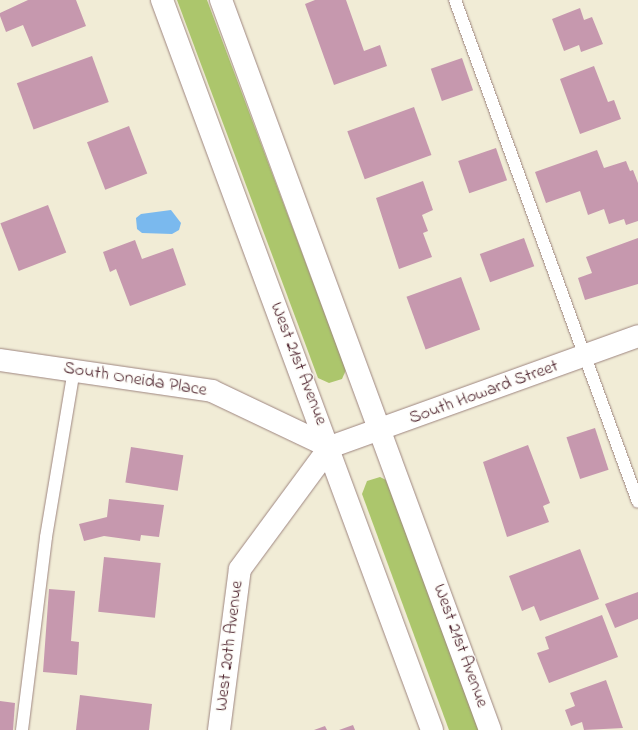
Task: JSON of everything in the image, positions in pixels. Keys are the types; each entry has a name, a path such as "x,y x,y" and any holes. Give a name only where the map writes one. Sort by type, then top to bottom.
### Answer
{"street":[{"name":"West 21st Avenue","path":"162,0 330,447 432,730"},
{"name":"West 21st Avenue","path":"221,0 382,431 490,730"},
{"name":"South Howard Street","path":"330,447 382,431 638,336"},
{"name":"South Oneida Place","path":"0,360 212,391 330,447"},
{"name":"West 20th Avenue","path":"219,730 240,569 330,447"}],"lane":[{"path":"455,0 638,502"},
{"path":"22,730 46,537 74,370"}],"green space":[{"path":"177,0 207,0 346,370 342,379 329,383 318,378"},
{"path":"380,477 386,480 480,730 449,730 362,494 367,481"}],"water":[{"path":"171,210 181,223 179,230 172,234 142,233 137,229 136,218 141,214"}],"building":[{"path":"28,0 76,0 86,26 32,47 23,25 6,32 0,16 0,13"},
{"path":"315,0 346,0 364,51 380,45 387,66 334,85 305,4"},
{"path":"580,8 584,20 592,17 603,44 581,52 579,45 564,51 552,19"},
{"path":"92,56 109,102 34,129 17,83"},
{"path":"462,58 473,90 442,101 431,69"},
{"path":"594,66 608,102 614,100 621,119 580,134 560,79"},
{"path":"414,107 431,155 365,179 347,131"},
{"path":"129,126 147,174 105,190 87,142"},
{"path":"496,148 507,180 469,193 458,161"},
{"path":"597,150 604,168 626,161 630,171 633,170 638,183 638,221 626,225 624,219 609,224 604,209 588,215 580,191 546,203 535,172"},
{"path":"423,181 433,210 422,215 428,231 423,233 432,257 399,269 376,198"},
{"path":"48,205 66,253 19,271 0,223"},
{"path":"524,238 534,266 490,282 480,254"},
{"path":"638,238 638,284 585,300 578,278 592,273 586,257"},
{"path":"135,240 142,259 173,248 186,285 130,306 116,269 110,272 103,252"},
{"path":"461,277 480,330 426,349 406,297"},
{"path":"595,428 609,470 580,479 566,437"},
{"path":"528,445 550,503 543,506 549,522 507,537 483,462"},
{"path":"131,447 183,455 178,491 125,483"},
{"path":"109,499 164,505 159,537 141,535 140,541 104,536 84,541 79,524 107,517"},
{"path":"580,549 599,599 540,621 534,606 522,611 509,576"},
{"path":"104,557 161,563 155,618 98,612"},
{"path":"49,589 75,591 71,641 79,642 77,675 43,672"},
{"path":"638,592 638,619 615,628 605,604"},
{"path":"602,615 618,657 549,683 537,653 549,649 545,637"},
{"path":"606,680 623,728 584,730 582,722 571,726 565,710 575,706 570,693"},
{"path":"80,695 152,704 149,730 76,730"},
{"path":"0,701 15,703 13,730 0,730"},
{"path":"353,725 355,730 339,730"},
{"path":"325,726 327,730 314,730"}]}
